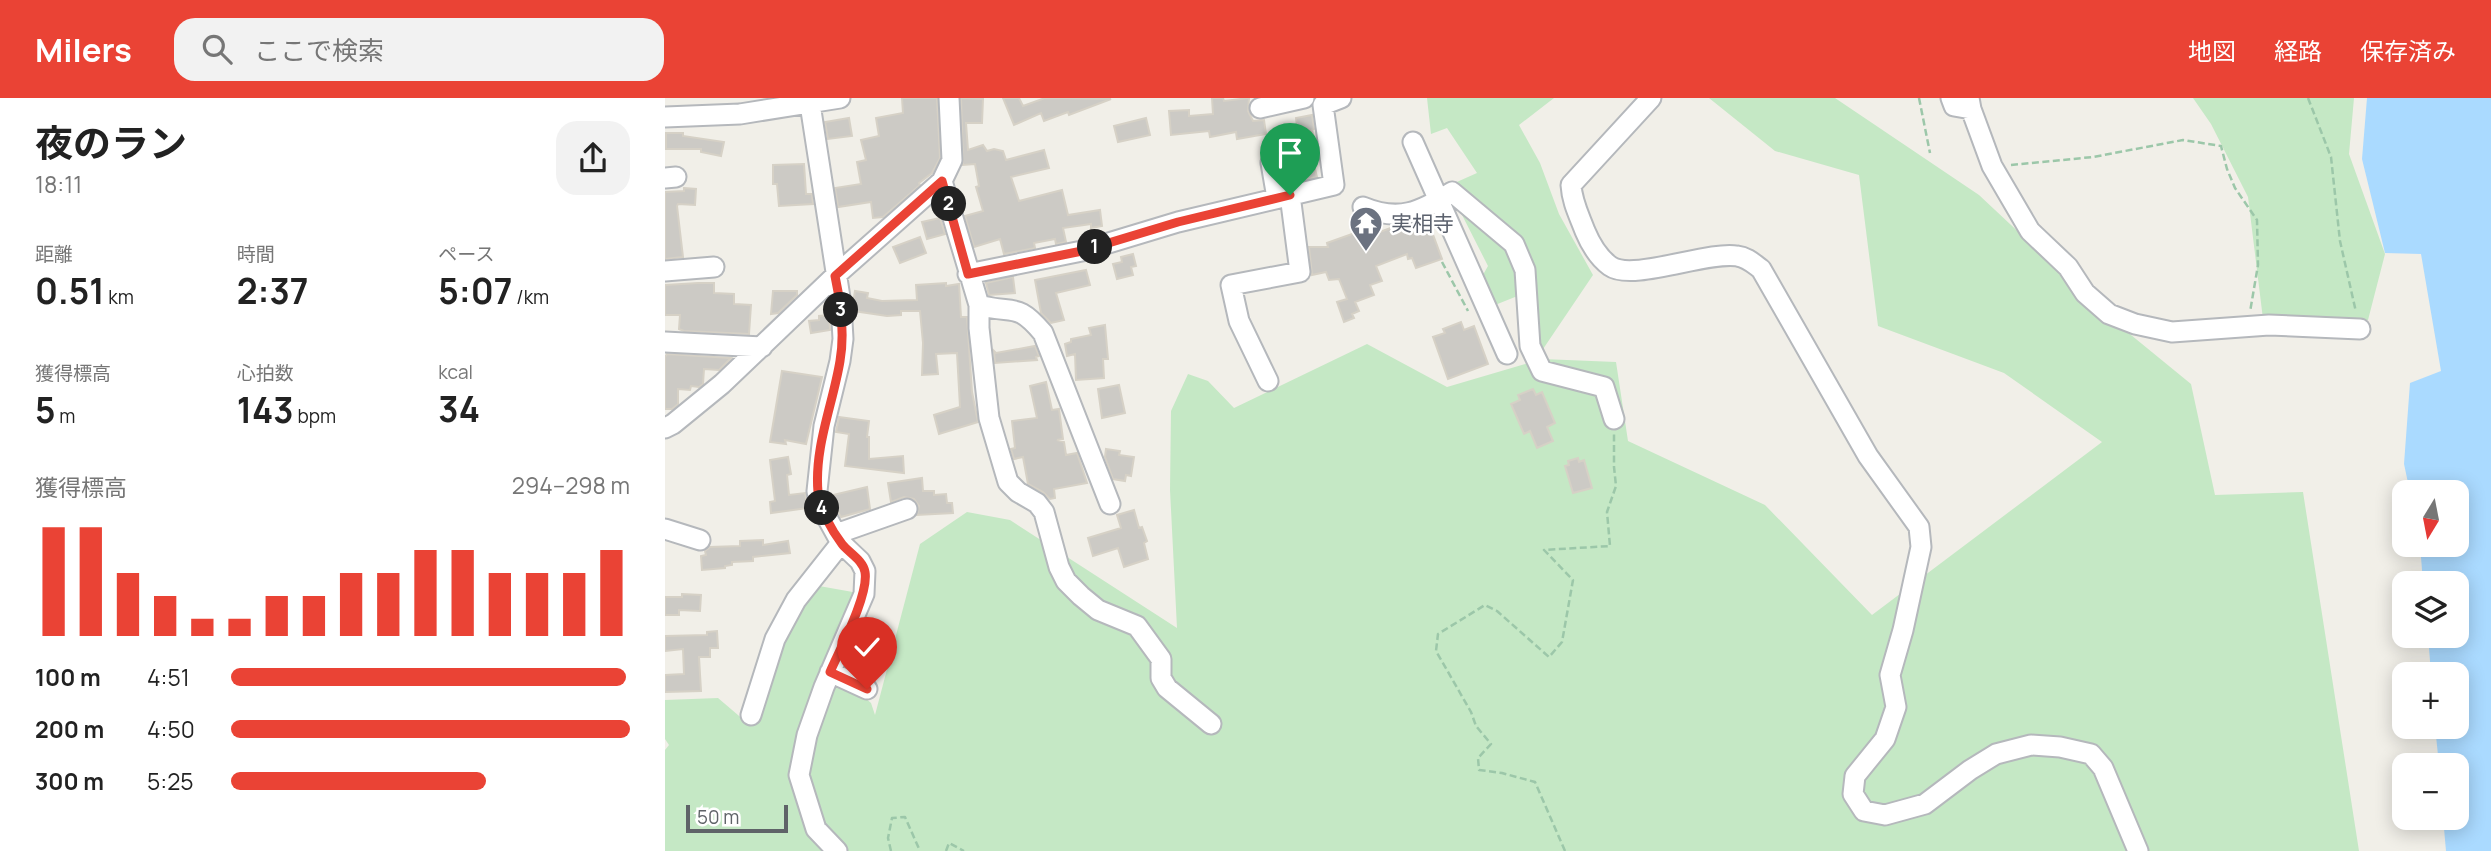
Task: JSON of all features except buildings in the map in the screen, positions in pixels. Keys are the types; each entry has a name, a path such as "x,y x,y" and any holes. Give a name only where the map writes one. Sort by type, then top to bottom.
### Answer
{"street":[{"path":"665,117 740,114 840,98"},
{"path":"665,428 673,425 722,384 835,276 942,181 952,160 949,98"},
{"path":"1651,98 1571,185 1572,198 1590,243 1611,267 1634,271 1711,257 1738,256 1752,261 1761,269 1868,456 1919,527 1921,547 1890,675 1896,707 1885,739 1855,776 1853,794 1864,811 1885,815 1925,804 1996,754 2031,745 2060,747 2091,754 2103,768 2138,851"},
{"path":"1951,98 1954,106 1970,104 1992,166 2030,231 2068,267 2085,293 2109,314 2135,324 2172,332 2249,325 2360,329"},
{"path":"968,274 1082,251 1178,222 1334,185 1322,100 1260,108"},
{"path":"797,103 841,304 843,339 824,426 817,491 819,503 839,539 866,571 864,594 830,672 807,735 799,775 816,829 837,851"},
{"path":"1413,142 1507,354"},
{"path":"1268,381 1239,321 1231,285 1300,272 1284,197 1271,163 1293,158"},
{"path":"942,181 979,305 989,418 1008,482 1018,492 1037,503 1044,512 1059,567 1066,581 1098,610 1137,626 1161,659 1161,678 1167,688 1211,724"},
{"path":"1363,207 1378,214 1399,216 1452,192 1514,244 1525,270 1530,346 1542,370 1604,387 1614,419"},
{"path":"665,271 714,267"},
{"path":"979,305 1016,310 1029,317 1043,333 1110,504"},
{"path":"665,342 762,347"},
{"path":"751,715 775,639 796,600 839,539 907,509"},
{"path":"665,529 700,540"},
{"path":"830,672 867,689"}],"path":[{"path":"1919,98 1930,153"},
{"path":"2308,98 2331,157 2340,241 2360,329"},
{"path":"1992,166 2094,157 2183,140 2221,146 2235,188 2257,220 2257,265 2249,325"},
{"path":"1442,262 1468,311"},
{"path":"1565,851 1535,782 1479,770 1478,758 1491,744 1476,726 1471,712 1436,651 1439,634 1485,605 1497,611 1549,657 1562,642 1573,580 1544,550 1609,546 1607,512 1616,486 1613,467 1614,419"},
{"path":"891,851 888,838 892,818 905,817 920,851"},
{"path":"946,851 949,843 964,851"}],"green space":[{"path":"1427,98 1554,98 1519,125 1540,163 1559,214 1593,275 1539,355 1525,293 1495,305 1480,280 1488,266 1450,185 1477,173 1447,128 1431,134"},
{"path":"1709,98 1835,98 1979,195 2109,317 2191,384 2215,495 2303,492 2359,851 665,851 665,750 669,745 665,739 665,700 718,698 745,721 780,641 819,586 864,594 840,676 871,703 875,715 920,544 967,512 1010,520 1177,628 1170,490 1171,411 1188,374 1208,381 1234,408 1367,344 1447,387 1542,359 1616,362 1628,441 1765,505 1872,615 2102,442 2004,373 1878,326 1859,175 1775,151"},
{"path":"2193,98 2354,98 2349,154 2385,254 2368,320 2263,319 2248,197 2211,124"}],"water":[{"path":"2367,98 2491,98 2491,851 2446,851 2444,830 2469,830 2469,753 2438,753 2436,739 2469,739 2469,662 2430,662 2429,648 2469,648 2469,571 2422,571 2421,557 2469,557 2469,480 2407,480 2404,464 2410,383 2441,371 2421,254 2385,253 2362,159"}],"place":[{"name":"実相寺","path":"1366,253"}],"route":[{"path":"867,689 830,672 864,594 866,571 860,561 841,543 819,503 817,491 824,426 843,339 841,304 835,276 942,181 968,274 1082,251 1178,222 1290,195"}]}
